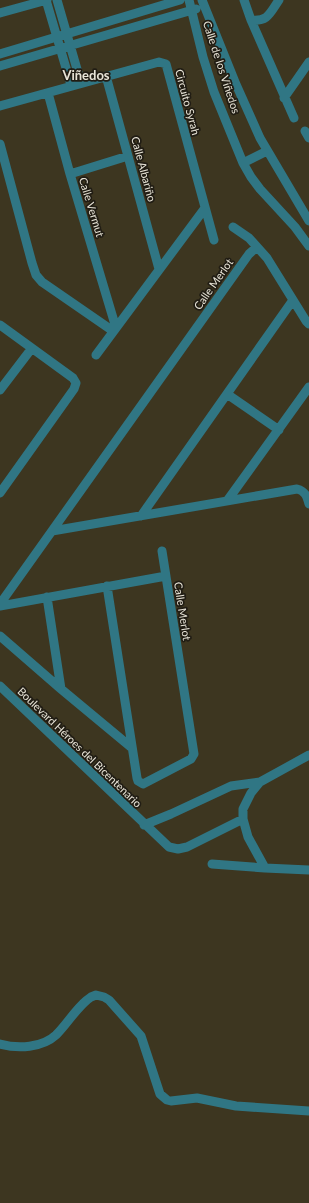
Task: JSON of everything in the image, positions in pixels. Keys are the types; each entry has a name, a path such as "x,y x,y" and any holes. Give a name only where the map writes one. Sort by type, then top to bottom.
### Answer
{"street":[{"path":"0,13 22,3 46,0 62,36 69,45 76,84"},
{"path":"57,0 62,36 60,48 76,84"},
{"path":"0,54 180,0"},
{"name":"Calle de los Viñedos","path":"189,0 203,57 214,92 243,163 260,189 296,227 309,246"},
{"path":"244,0 284,98 294,118"},
{"path":"251,20 259,21 264,19 279,0"},
{"path":"0,66 192,10 203,3"},
{"name":"Calle de los Viñedos","path":"203,3 250,117 267,151 309,221"},
{"name":"Circuito Syrah","path":"0,106 159,62 166,64 214,240"},
{"path":"284,98 309,62"},
{"name":"Calle Albariño","path":"106,76 159,269"},
{"name":"Calle Vermut","path":"48,93 114,330"},
{"path":"0,144 36,275 42,282 114,330"},
{"path":"243,163 267,151"},
{"path":"70,174 128,156"},
{"path":"96,355 205,208"},
{"path":"233,227 249,238 271,264 308,322"},
{"name":"Calle Merlot","path":"0,605 249,254 257,247"},
{"path":"141,516 293,300"},
{"path":"0,324 73,378 76,386 0,493"},
{"path":"0,390 32,348"},
{"path":"227,501 309,387"},
{"path":"227,394 278,430"},
{"path":"52,532 297,489 307,491 309,504"},
{"path":"65,512 65,518 71,528"},
{"path":"162,551 166,576"},
{"name":"Calle Merlot","path":"0,605 166,576 194,754 191,759 146,783 140,783 137,778 132,748"},
{"path":"14,584 14,593 20,602"},
{"path":"107,586 132,748"},
{"path":"47,597 61,689"},
{"path":"0,636 132,748"},
{"name":"Boulevard Héroes del Bicentenario","path":"0,686 144,825 169,847 178,849 187,847 243,819"},
{"path":"144,825 172,814 231,786 260,782 309,755"},
{"path":"260,782 251,793 243,809 243,819 248,837 265,868"},
{"path":"212,864 309,870"},
{"path":"0,1044 14,1047 27,1046 39,1044 48,1040 60,1031 87,1000 91,997 100,996 109,1000 141,1036 160,1094 166,1100 174,1101 197,1098 236,1106 309,1111"}],"district":[{"name":"Viñedos","path":"86,75"}]}
